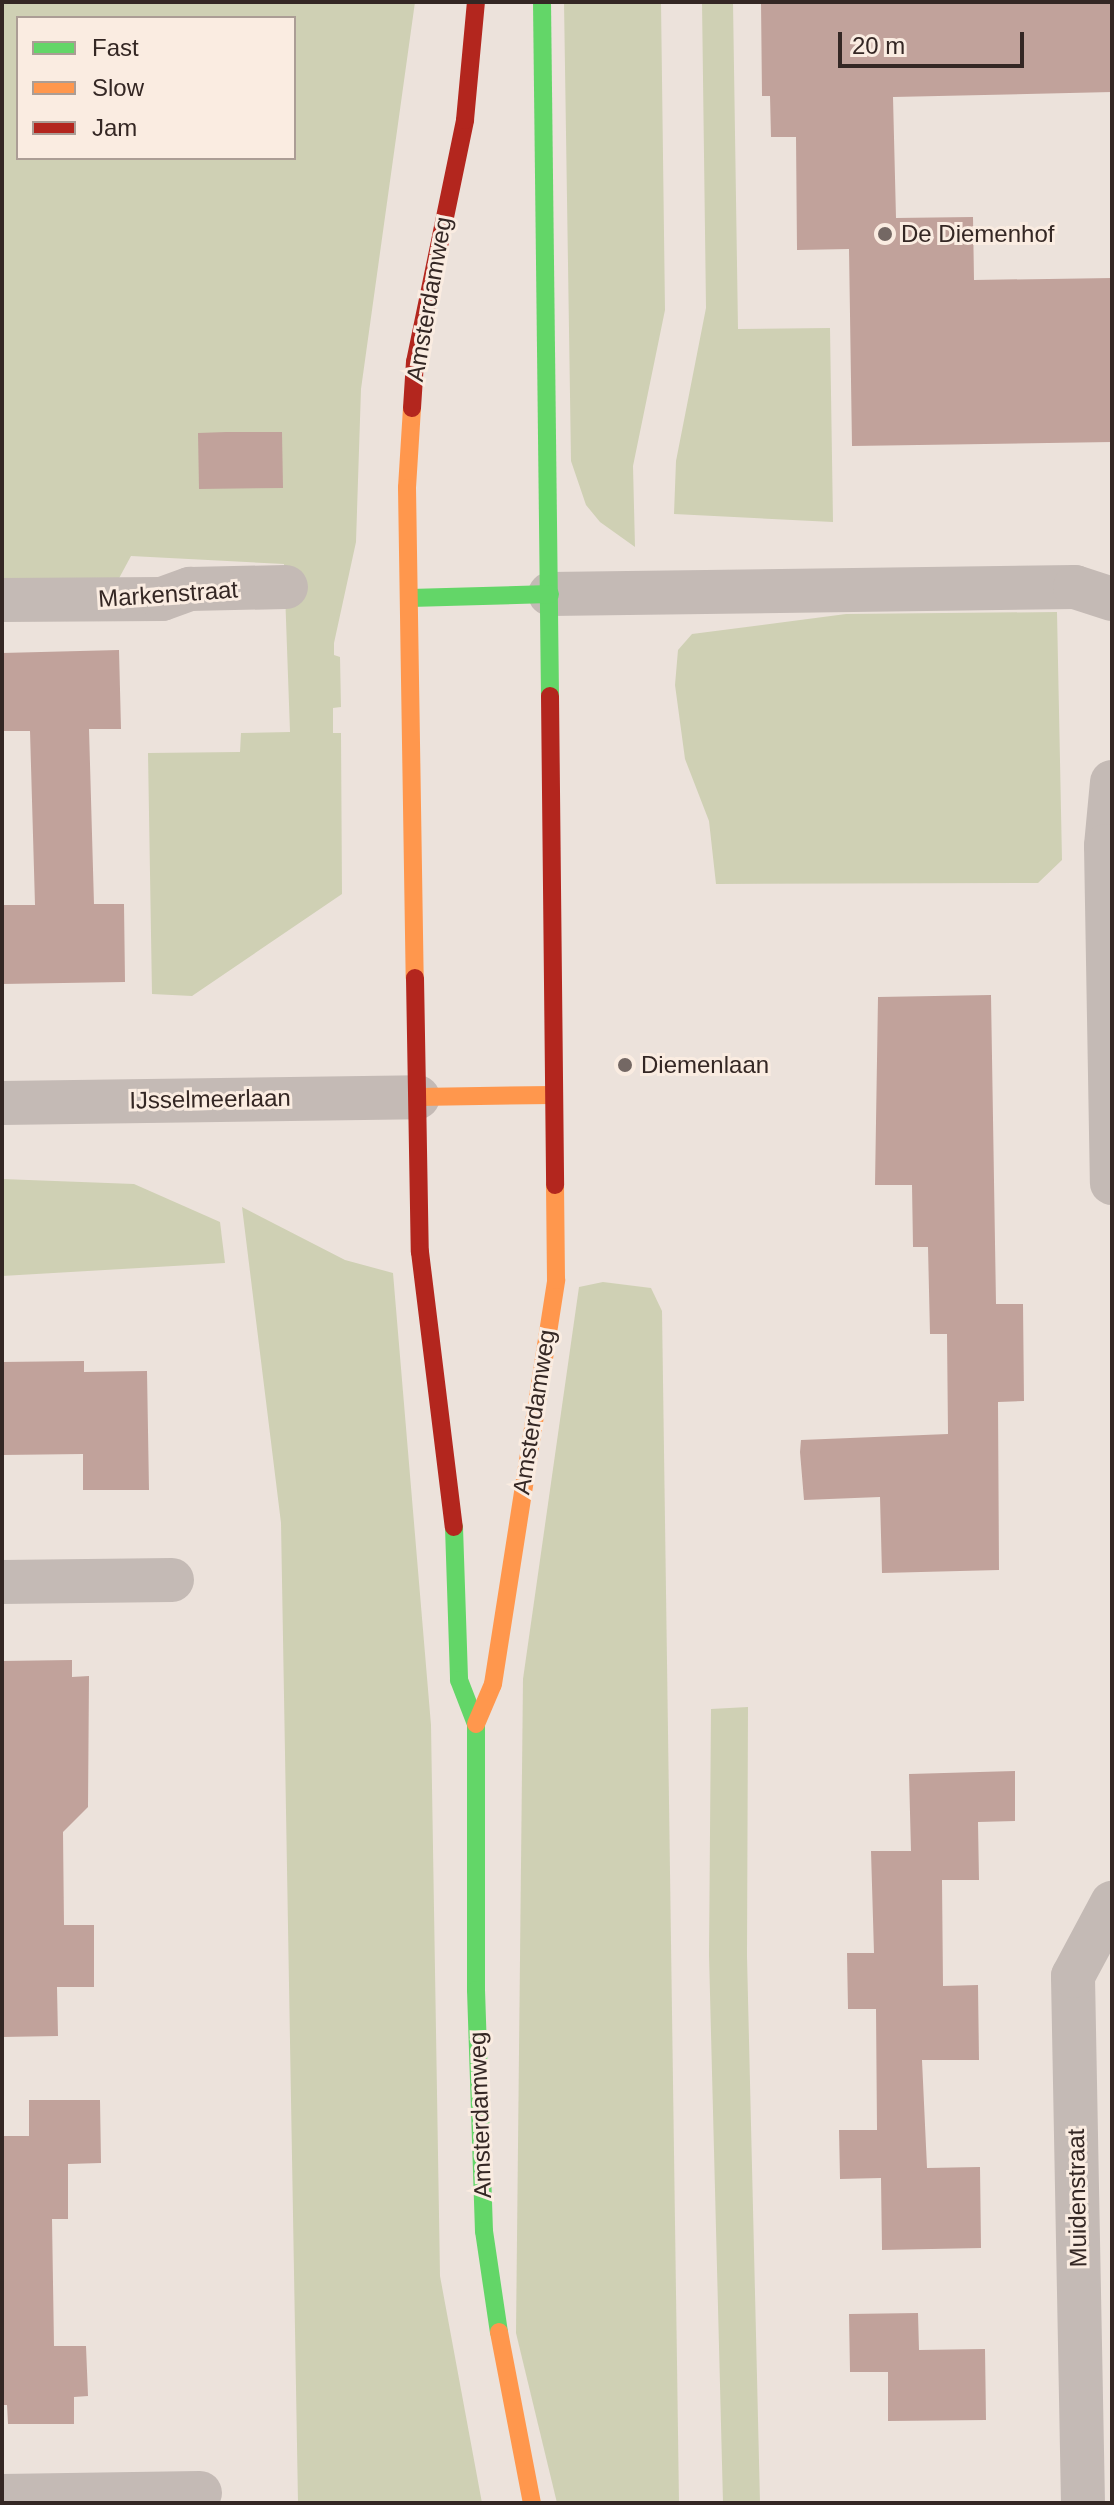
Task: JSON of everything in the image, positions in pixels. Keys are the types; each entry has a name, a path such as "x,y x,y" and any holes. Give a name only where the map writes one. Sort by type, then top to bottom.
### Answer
{"main road":[{"name":"Amsterdamweg","path":"476,2 465,120 415,362 407,488 421,1285 453,1495 459,1680 476,1724 476,1990 484,2231 508,2396 532,2503"},
{"name":"Amsterdamweg","path":"476,1724 493,1684 501,1608 556,1280 542,2"},
{"path":"410,598 550,594"},
{"path":"418,1097 552,1095"}],"street":[{"name":"Markenstraat","path":"2,600 162,599 190,589 286,587"},
{"path":"550,594 1075,587 1112,599"},
{"path":"1112,782 1106,846 1112,1183"},
{"name":"IJsselmeerlaan","path":"2,1103 418,1097"},
{"path":"2,1582 172,1580"},
{"name":"Muidenstraat","path":"1083,2503 1073,1976 1112,1903"},
{"path":"2,2496 200,2493"}],"green space":[{"path":"2,2 415,2 361,389 356,542 334,643 334,655 340,657 341,707 333,708 333,733 341,733 342,894 192,996 152,994 148,753 240,752 241,733 290,732 284,564 131,556 117,582 2,579"},
{"path":"564,2 661,2 665,310 633,466 635,547 600,522 586,505 571,461"},
{"path":"702,2 733,2 738,329 830,328 833,522 674,514 676,461 706,308"},
{"path":"1057,612 1062,860 1038,883 716,884 709,821 685,759 675,685 678,650 692,634 846,614"},
{"path":"2,1179 134,1184 220,1222 225,1263 2,1276"},
{"path":"242,1207 345,1260 393,1273 431,1725 440,2276 482,2503 298,2503 281,1523"},
{"path":"603,1282 651,1288 662,1311 679,2503 557,2503 516,2333 523,1679 579,1287"},
{"path":"748,1707 747,1956 760,2503 723,2503 709,1955 711,1709"}],"building":[{"name":"De Diemenhof","path":"761,2 1112,2 1112,92 893,97 896,218 973,217 974,280 1112,278 1112,442 852,446 849,249 797,250 796,137 771,137 770,96 762,96"},
{"path":"282,432 283,488 199,489 198,433"},
{"path":"119,650 121,729 89,729 94,904 124,904 125,982 2,984 2,905 35,905 30,731 2,731 2,653"},
{"path":"991,995 996,1304 1023,1304 1024,1401 998,1402 999,1570 882,1573 880,1497 804,1500 800,1452 801,1440 948,1434 947,1334 930,1334 928,1247 913,1247 912,1185 875,1185 878,997"},
{"path":"84,1361 84,1372 147,1371 149,1490 83,1490 83,1454 2,1455 2,1362"},
{"path":"72,1660 72,1677 89,1676 88,1807 63,1832 64,1925 94,1925 94,1987 57,1987 58,2036 2,2037 2,1661"},
{"path":"1015,1771 1015,1821 978,1822 979,1880 942,1880 943,1986 978,1985 979,2060 922,2060 927,2168 980,2167 981,2248 882,2250 881,2178 840,2179 839,2130 877,2130 876,2009 848,2009 847,1953 874,1953 871,1851 911,1851 909,1774"},
{"path":"29,2100 100,2100 101,2163 68,2164 68,2219 52,2219 54,2346 86,2346 88,2396 74,2397 74,2424 8,2424 7,2405 2,2405 2,2136 29,2136"},
{"path":"918,2313 919,2350 985,2349 986,2420 888,2421 888,2372 850,2372 849,2314"}],"traffic: fast":[{"path":"542,2 550,696"},
{"path":"410,598 550,594"},
{"path":"454,1527 459,1680 476,1724 476,1990 484,2231 499,2332"}],"traffic: slow":[{"path":"412,408 407,488 415,978"},
{"path":"418,1097 552,1095"},
{"path":"476,1724 493,1684 556,1280 555,1185"},
{"path":"499,2332 532,2503"}],"traffic: jam":[{"path":"412,408 415,362 465,120 476,2"},
{"path":"550,696 555,1185"},
{"path":"415,978 420,1252 454,1527"}],"place":[{"name":"De Diemenhof","path":"885,234"},
{"name":"Diemenlaan","path":"625,1065"}]}
